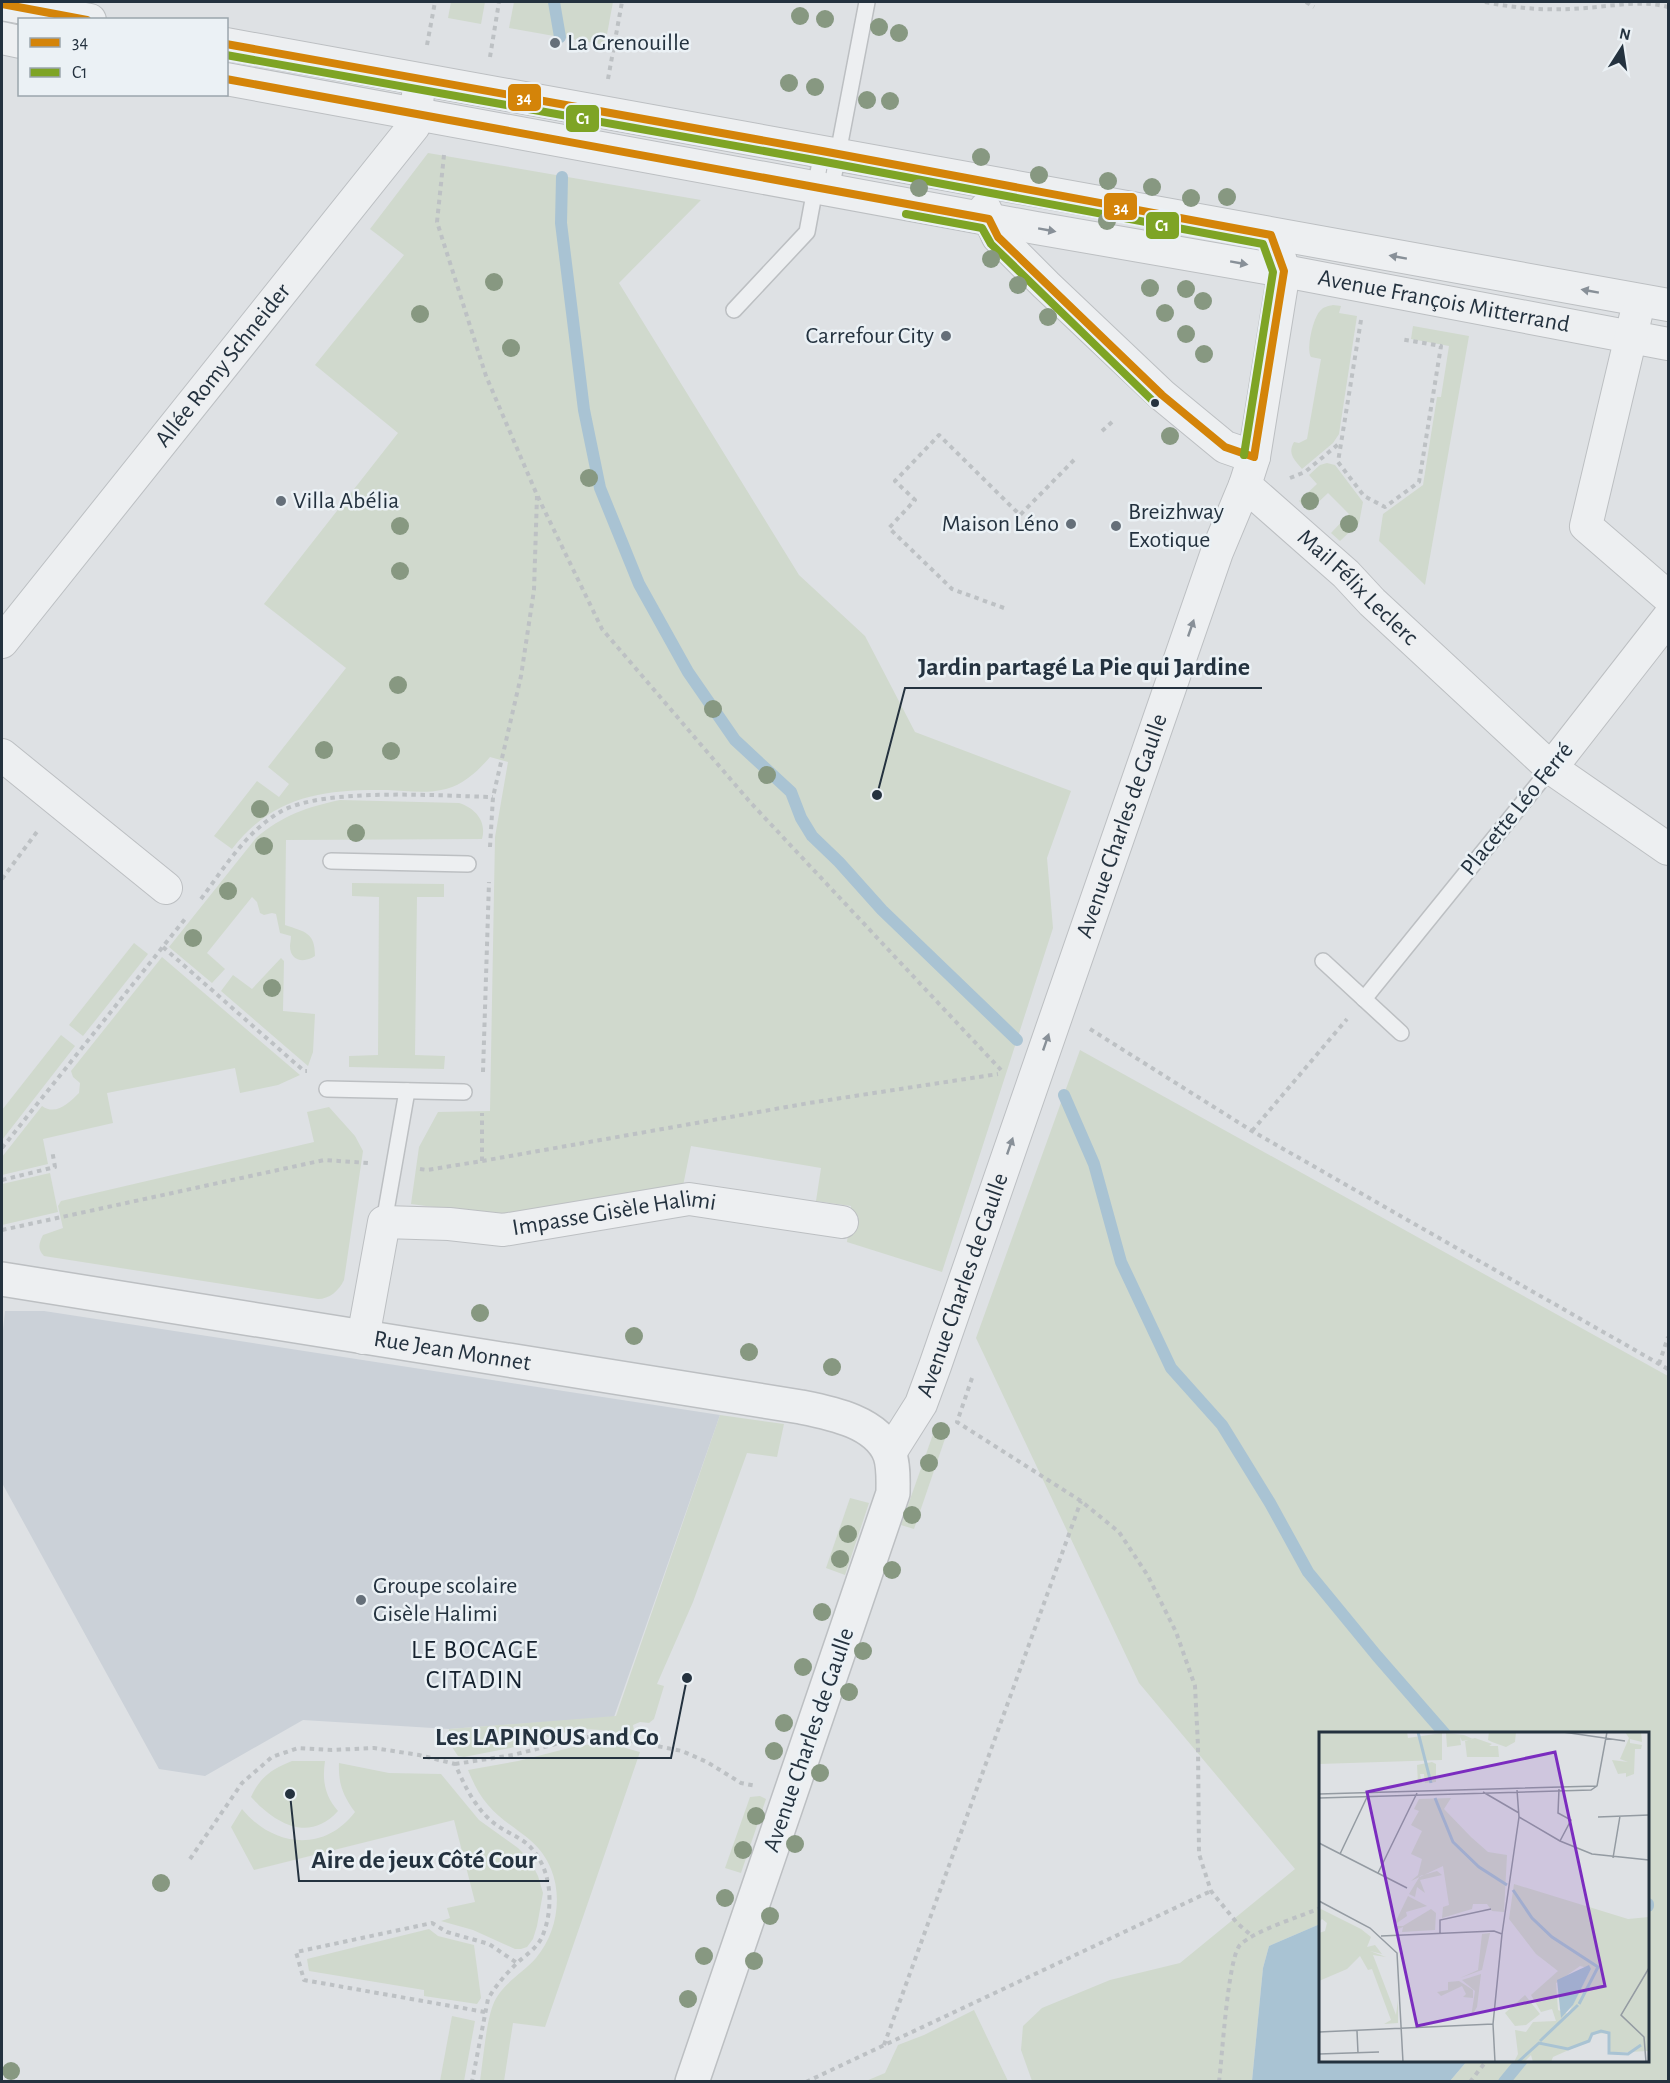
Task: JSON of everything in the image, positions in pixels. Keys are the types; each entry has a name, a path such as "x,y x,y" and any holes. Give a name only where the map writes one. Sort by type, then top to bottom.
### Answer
{"street":[{"path":"3,12 68,18"},
{"path":"2,38 18,42"},
{"name":"Avenue François Mitterrand","path":"228,44 1271,235 1654,302"},
{"name":"Avenue François Mitterrand","path":"228,79 1284,271 1668,344"},
{"name":"Allée Romy Schneider","path":"2,642 414,126 421,79"},
{"path":"973,179 998,237 1162,395 1225,447 1250,471"},
{"path":"1250,471 1284,271 1271,235"},
{"path":"1654,302 1633,337 1586,526 1668,597"},
{"name":"Mail Félix Leclerc","path":"1250,471 1372,602 1551,768 1668,849"},
{"name":"Avenue Charles de Gaulle","path":"692,2082 893,1493 894,1472 890,1453 921,1404 935,1366 1218,552 1250,471"},
{"name":"Placette Léo Ferré","path":"1551,768 1668,618"},
{"path":"2,755 166,888"},
{"name":"Impasse Gisèle Halimi","path":"384,1221 449,1224 503,1230 689,1199 842,1222"},
{"path":"363,1338 384,1221"},
{"name":"Rue Jean Monnet","path":"2,1279 830,1413 850,1419 874,1434 890,1453"}],"lane":[{"path":"734,309 807,232 823,189 867,2"},
{"name":"Placette Léo Ferré","path":"1364,999 1551,768"},
{"path":"331,861 468,864"},
{"path":"1323,961 1401,1033"},
{"path":"327,1089 464,1092"},
{"path":"384,1221 407,1091"}],"path":[{"path":"489,61 499,2"},
{"path":"603,112 622,2"},
{"path":"1306,2 1314,7"},
{"path":"1485,2 1515,9 1551,10 1639,4 1668,7"},
{"path":"2,1230 324,1160 427,1170 809,1103 1004,1073 750,802 602,629 537,495 486,376 437,222 448,119"},
{"path":"1362,313 1338,462 1364,496 1385,507 1419,482 1441,346 1400,339"},
{"path":"1102,431 1112,422"},
{"path":"1004,608 952,589 889,528 915,500 895,481 939,435 1020,514 1074,460"},
{"path":"1285,486 1291,477 1305,472 1341,442"},
{"path":"490,850 493,796 521,676 534,590 537,495"},
{"path":"200,901 239,848 260,827 281,811 317,799 374,796 493,796"},
{"path":"2,879 59,802"},
{"path":"483,1083 489,873"},
{"path":"2,1148 193,910"},
{"path":"163,947 304,1071 316,1071"},
{"path":"1252,1131 1364,999"},
{"path":"1080,1023 1252,1131 1668,1369"},
{"path":"482,1107 482,1161"},
{"path":"2,1180 55,1167 52,1150"},
{"path":"1659,1364 1668,1337"},
{"path":"972,1378 957,1422 1081,1501 1119,1532 1148,1576 1176,1632 1195,1686 1199,1854 1211,1891 1237,1923 1252,1936"},
{"path":"884,2045 1081,1501"},
{"path":"190,1859 242,1783 272,1758 298,1748 332,1750 374,1748 419,1755 455,1764 513,1755 583,1737 612,1737 682,1751 707,1762 741,1783 767,1788 792,1789"},
{"path":"455,1764 467,1792 478,1807 490,1820 527,1844 544,1872 550,1893 542,1937 494,1988 488,1998 472,2082"},
{"path":"806,2082 1211,1891"},
{"path":"1219,2082 1232,1971 1239,1946 1252,1936 1319,1908"},
{"path":"485,2012 304,1980 296,1952 432,1923 447,1932 489,1944 517,1963"},
{"path":"1470,2082 1486,2062"}],"shaded area":[{"path":"451,2 485,2 481,24 448,18"},
{"path":"514,2 613,2 605,45 509,28"},
{"path":"428,153 701,200 619,283 799,575 865,636 915,732 1071,791 1047,858 1053,928 942,1272 847,1242 851,1206 816,1201 821,1168 691,1146 683,1186 501,1216 411,1204 419,1147 438,1112 490,1111 495,837 508,762 490,757 464,781 439,791 342,791 301,799 265,817 232,849 214,836 257,781 279,797 289,784 268,767 346,668 264,604 398,433 315,365 404,255 370,229"},
{"path":"1333,305 1341,306 1339,313 1357,316 1339,434 1333,443 1302,469 1291,450 1294,442 1299,443 1307,439 1321,359 1311,357 1309,347 1311,334 1320,311"},
{"path":"1413,326 1469,336 1425,585 1379,541 1383,514 1423,485 1437,397 1441,397 1449,346 1411,339"},
{"path":"1327,463 1335,465 1363,502 1359,523 1340,541 1331,533 1349,514 1328,493 1309,511 1299,501 1317,484 1309,475 1320,465"},
{"path":"340,800 459,803 470,808 478,816 483,826 482,839 286,840 285,925 311,937 315,956 307,960 295,958 290,946 291,936 280,933 276,914 260,913 257,902 252,897 207,953 225,969 212,983 169,947 256,838 276,823 296,813"},
{"path":"352,883 444,884 444,897 417,897 415,1055 445,1056 444,1069 349,1067 349,1056 378,1055 379,897 352,896"},
{"path":"134,943 148,954 83,1036 69,1025"},
{"path":"162,957 300,1075 278,1085 240,1093 235,1068 107,1093 113,1123 43,1139 48,1164 2,1175 2,1157 42,1106 52,1110 57,1109 67,1104 79,1093 80,1083 73,1077 71,1071"},
{"path":"281,958 284,961 283,1011 315,1014 313,1052 308,1066 221,991 233,975 252,989"},
{"path":"61,1035 75,1046 2,1140 2,1110"},
{"path":"1080,1050 1668,1376 1668,2081 1450,2081 1466,2062 1649,2062 1649,1732 1319,1732 1319,1924 1269,1946 1263,1968 1252,2081 1032,2081 1021,2050 1023,2026 1042,2008 1110,1980 1180,1963 1295,1869 1139,1683 976,1338"},
{"path":"329,1107 355,1136 363,1151 344,1280 330,1296 318,1299 44,1256 40,1251 43,1235 63,1228 58,1206 61,1201 314,1142 307,1112"},
{"path":"50,1173 58,1212 2,1225 2,1184"},
{"name":"Groupe scolaire Gisèle Halimi","path":"5,1311 44,1311 720,1415 614,1717 449,1729 303,1720 205,1776 159,1769 2,1483 2,1340"},
{"path":"720,1415 784,1424 777,1457 747,1453 693,1602 657,1684 664,1686 654,1719 649,1723 640,1722 633,1725 635,1736 585,1729 561,1733 510,1748 464,1757 458,1756 450,1744 449,1729 616,1716"},
{"path":"937,1423 949,1427 914,1529 901,1525"},
{"path":"850,1498 869,1503 845,1575 826,1568"},
{"path":"594,1744 618,1746 640,1752 545,2027 513,2023 504,2081 480,2081 493,2005 501,1991 543,1949 556,1916 557,1892 551,1869 539,1849 496,1814 479,1793 468,1770"},
{"path":"292,1761 325,1761 325,1788 338,1811 327,1821 304,1828 293,1826 271,1815 251,1797 267,1774"},
{"path":"339,1763 389,1773 441,1774 479,1820 518,1848 530,1860 543,1893 537,1926 533,1939 527,1947 515,1949 473,1930 441,1921 450,1918 447,1908 475,1902 454,1820 254,1870 231,1827 242,1809 254,1822 283,1837 299,1840 314,1839 329,1834 343,1825 355,1812 342,1789"},
{"path":"760,1796 766,1799 741,1873 725,1868 750,1797"},
{"path":"429,1929 438,1936 474,1945 481,1998 477,2004 424,1996 424,1990 309,1971 307,1959"},
{"path":"974,2010 1008,2081 866,2081 885,2073 898,2045"},
{"path":"452,2016 475,2021 464,2081 440,2081"}],"water":[{"path":"1319,1924 1319,2062 1466,2062 1450,2081 1252,2081 1263,1968 1269,1946"}],"waterway":[{"path":"554,2 560,37"},
{"path":"562,177 561,223 584,410 600,488 639,584 688,672 735,740 791,792 801,818 812,836 882,910 1017,1040"},
{"path":"1064,1095 1094,1164 1121,1262 1171,1368 1222,1425 1270,1503 1308,1572 1443,1732"},
{"path":"1504,2082 1520,2062"}],"transit line":[{"name":"34","path":"2,4 76,18"},
{"name":"34","path":"228,44 822,151 1271,235 1284,271 1254,457 1225,447 1162,395 998,237 989,219 228,79"},
{"name":"C1","path":"228,55 820,161 1263,244 1273,272 1244,455"},
{"name":"C1","path":"906,214 982,228 991,244 1155,403"}],"place":[{"name":"La Grenouille","path":"555,43"},
{"name":"Carrefour City","path":"946,336"},
{"name":"Villa Abélia","path":"281,501"},
{"name":"Maison Léno","path":"1071,524"},
{"name":"Breizhway Exotique","path":"1116,526"},
{"name":"Jardin partagé La Pie qui Jardine","path":"877,795"},
{"name":"Groupe scolaire Gisèle Halimi","path":"361,1600"},
{"name":"Les LAPINOUS and Co","path":"687,1678"},
{"name":"Aire de jeux Côté Cour","path":"290,1794"}],"district":[{"name":"LE BOCAGE CITADIN","path":"475,1665"}]}
